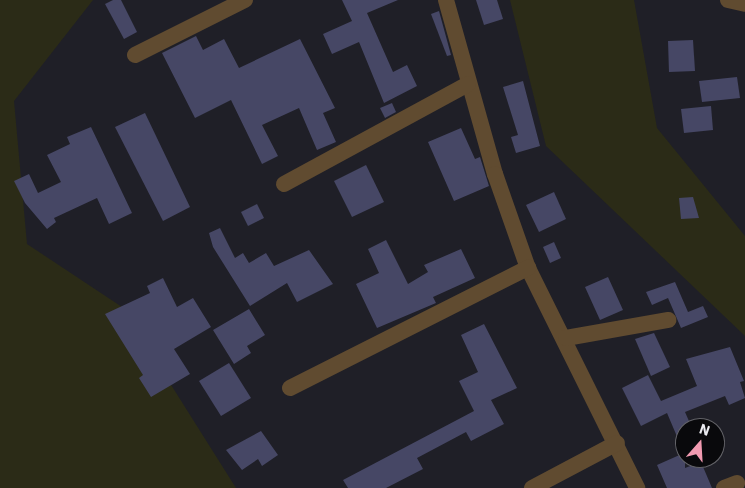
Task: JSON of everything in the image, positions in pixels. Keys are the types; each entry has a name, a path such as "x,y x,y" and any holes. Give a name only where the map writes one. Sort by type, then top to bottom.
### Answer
{"street":[{"path":"135,55 245,0"},
{"path":"446,0 468,84 528,268 566,338 617,443 636,488"},
{"path":"728,0 745,4"},
{"path":"284,184 468,84"},
{"path":"290,388 528,268"},
{"path":"566,338 668,320"},
{"path":"532,488 617,443"}],"shaded area":[{"path":"0,0 93,0 14,101 27,244 122,307 236,488 0,488"},
{"path":"510,0 634,0 657,128 745,236 745,336 546,146"}],"building":[{"path":"113,0 121,0 137,32 124,39 105,4"},
{"path":"342,0 398,0 367,13 393,72 407,65 417,86 384,103 359,42 332,54 323,34 352,21"},
{"path":"476,0 497,0 503,19 484,25"},
{"path":"439,11 451,55 447,56 431,14"},
{"path":"196,36 203,50 224,39 239,68 300,39 335,108 323,113 336,142 317,150 299,108 262,125 278,156 262,164 231,100 195,118 162,53"},
{"path":"693,40 695,71 669,72 668,41"},
{"path":"737,77 740,98 702,102 699,81"},
{"path":"523,81 540,146 516,153 511,137 518,135 503,87"},
{"path":"392,103 396,112 385,118 380,108"},
{"path":"711,106 713,130 684,133 681,109"},
{"path":"145,113 190,207 163,221 115,127"},
{"path":"91,127 132,213 109,224 97,198 54,218 56,222 47,229 25,203 14,181 29,174 38,193 61,182 47,155 70,144 67,137"},
{"path":"461,128 475,159 480,157 489,186 454,201 428,142"},
{"path":"366,165 384,202 352,217 334,181"},
{"path":"554,192 566,219 539,232 526,205"},
{"path":"693,197 699,218 681,219 679,198"},
{"path":"257,204 264,218 248,226 241,212"},
{"path":"220,228 235,258 243,253 249,263 266,253 274,266 309,250 333,284 297,302 287,283 250,306 213,247 209,233"},
{"path":"386,240 408,284 428,272 424,265 461,249 475,278 433,297 436,303 377,328 356,284 379,273 368,249"},
{"path":"554,242 561,258 550,263 543,247"},
{"path":"608,277 623,310 600,320 585,287"},
{"path":"163,278 177,307 193,298 211,327 174,349 190,374 151,397 139,378 143,375 105,314 150,293 147,286"},
{"path":"675,282 688,312 703,306 708,317 681,328 668,298 652,305 646,292"},
{"path":"249,309 265,335 247,346 251,353 234,364 213,330"},
{"path":"484,324 517,388 491,400 504,424 471,441 466,432 417,458 423,469 386,488 348,488 343,480 474,411 459,381 478,372 461,335"},
{"path":"654,333 670,367 651,376 635,339"},
{"path":"730,347 744,381 740,382 745,398 729,405 725,396 685,412 688,418 675,418 675,432 667,413 641,426 622,388 648,375 661,401 697,386 686,359"},
{"path":"229,363 251,398 221,416 199,381"},
{"path":"261,431 278,455 262,466 258,459 242,470 226,450"},
{"path":"675,457 675,468 704,468 712,488 667,488 657,465"}]}
